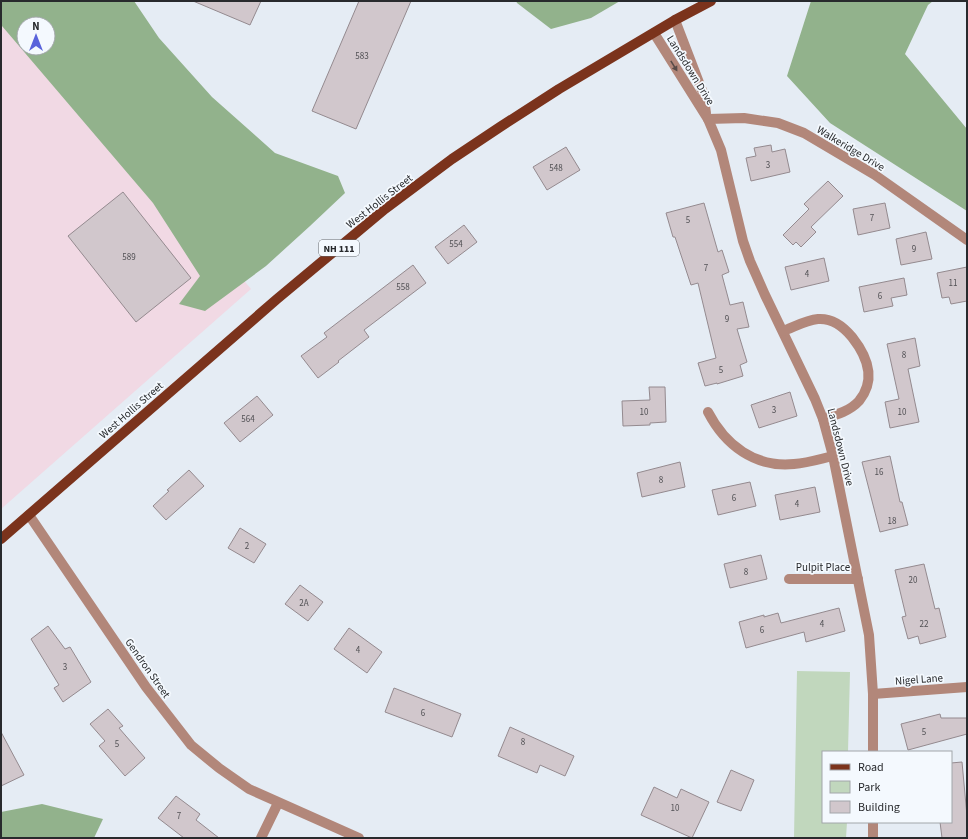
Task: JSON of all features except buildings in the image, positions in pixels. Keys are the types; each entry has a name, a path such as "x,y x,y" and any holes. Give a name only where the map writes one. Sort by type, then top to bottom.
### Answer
{"main road":[{"name":"West Hollis Street","path":"1,540 277,300 385,210 452,159 559,89 675,20 710,1"}],"street":[{"name":"Landsdown Drive","path":"675,20 703,93 708,119"},
{"name":"Landsdown Drive","path":"654,33 708,119 721,150 742,241 824,419 833,456 869,635 873,694 873,751"},
{"name":"Walkeridge Drive","path":"708,119 744,118 778,123 804,133 875,175 967,240"},
{"path":"783,331 808,321 818,319 829,320 839,324 846,330 865,356 868,364 868,380 863,394 853,406 824,419"},
{"path":"708,412 722,434 742,452 754,458 767,462 793,465 833,456"},
{"name":"Gendron Street","path":"29,515 146,687 191,745 219,768 249,789 359,838"},
{"name":"Pulpit Place","path":"789,579 858,579"},
{"name":"Nigel Lane","path":"873,694 967,687"},
{"path":"261,838 278,803"},
{"path":"872,838 873,823"}],"shaded area":[{"path":"1,1 10,1 19,16 16,16 16,56 56,56 251,289 1,509"}],"green space":[{"path":"1,1 134,1 159,38 212,97 275,153 338,176 345,193 266,266 205,311 179,304 200,276 153,203 28,56 56,56 56,16 16,16 16,42 2,26 1,28"},
{"path":"516,1 620,1 591,18 551,29"},
{"path":"811,1 933,1 928,5 905,54 967,129 967,211 830,123 787,76"},
{"path":"797,671 850,672 848,751 822,751 822,823 847,823 846,838 794,838"},
{"path":"42,804 103,819 94,838 1,838 1,812"}]}
